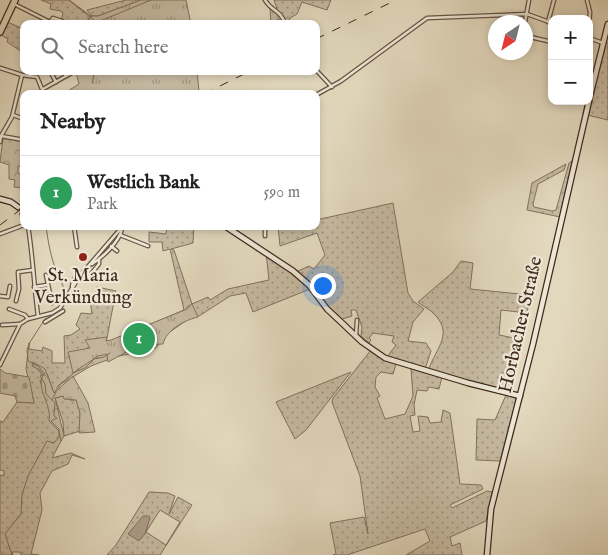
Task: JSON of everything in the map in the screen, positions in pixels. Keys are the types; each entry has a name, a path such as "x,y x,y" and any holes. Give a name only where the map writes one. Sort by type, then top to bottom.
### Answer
{"main road":[{"path":"0,32 14,2"},
{"name":"Horbacher Straße","path":"593,88 606,44 608,24"},
{"name":"Horbacher Straße","path":"486,555 490,518 588,105"},
{"path":"0,198 18,207"},
{"path":"231,230 293,271 309,286 327,309 356,337 395,362 520,396"}],"street":[{"path":"265,0 269,6 281,14 283,20"},
{"path":"527,14 529,0"},
{"path":"551,15 554,0"},
{"path":"587,0 590,15"},
{"path":"14,2 45,20"},
{"path":"320,92 332,87 389,48 428,18 527,14 548,21"},
{"path":"52,20 53,18 62,20"},
{"path":"533,38 548,41"},
{"path":"593,39 606,44"},
{"path":"0,68 20,74"},
{"path":"320,74 332,87"},
{"path":"0,142 0,136 13,115 23,75 37,77 43,89 66,76"},
{"path":"52,75 56,82"},
{"path":"13,115 20,117"},
{"path":"0,136 20,139"},
{"path":"0,234 20,226"},
{"path":"29,230 34,261 34,287 38,316"},
{"path":"75,230 77,247"},
{"path":"45,322 62,306 76,278 91,264 119,230"},
{"path":"91,264 99,260 120,236 121,230"},
{"path":"265,230 265,236"},
{"path":"120,236 148,246"},
{"path":"111,246 117,251"},
{"path":"86,280 99,264 99,260"},
{"path":"16,300 20,289 18,272 33,270"},
{"path":"46,275 52,303"},
{"path":"34,287 48,285"},
{"path":"0,296 8,297 10,286"},
{"path":"8,309 25,315 28,319"},
{"path":"0,365 20,324 28,319 38,316 52,316 63,311"},
{"path":"356,337 357,320"},
{"path":"2,324 20,324"}],"green space":[{"path":"41,0 69,0 91,16 88,20 61,20 63,14 61,11 50,9 51,4"},
{"path":"126,0 141,0 98,16 92,16 87,10"},
{"path":"141,0 186,0 190,20 88,20 92,16 98,16"},
{"path":"274,0 331,0 327,10 302,2 297,14 289,20 283,20 283,18 271,20 270,8 275,11 277,9"},
{"path":"7,22 20,27 20,50 7,42 8,39 1,35"},
{"path":"602,41 608,43 608,120 583,114 585,105 593,105 593,74"},
{"path":"77,75 197,75 199,90 69,90 79,84"},
{"path":"3,137 20,140 20,166 18,166 18,173 20,174 20,188 14,187 15,180 9,179 9,165 0,162"},
{"path":"572,161 560,217 527,210 532,183 566,164 564,170 538,184 533,204 534,207 552,211 556,210 569,163"},
{"path":"393,203 408,293 413,301 424,309 413,322 408,341 426,343 431,351 425,369 387,357 396,345 392,342 394,336 373,333 369,338 371,340 369,343 361,336 362,327 356,310 351,310 352,316 339,320 296,272 309,266 314,269 325,255 317,233 280,246 278,230 320,230 320,219"},
{"path":"166,230 194,230 193,243 171,249 174,250 192,304 208,297 210,300 228,289 269,280 266,253 294,273 310,289 253,312 246,293 230,296 199,316 187,320 167,334 156,348 115,357 91,366 61,384 54,393 47,374 35,366 43,376 40,381 50,408 50,417 60,432 61,441 52,458 71,453 85,459 72,455 68,464 52,471 40,493 42,510 31,554 39,555 21,555 20,552 12,552 13,555 0,555 0,475 4,476 4,471 0,470 0,421 3,422 17,402 34,403 26,369 29,343 29,349 42,351 43,347 52,351 52,363 65,363 64,336 71,335 80,329 76,325 81,313 92,314 90,300 94,300 97,287 116,291 106,343 184,310 170,249 163,251 162,242 149,242 149,232 166,234"},
{"path":"461,261 473,263 470,289 530,295 527,313 501,310 499,335 519,339 511,393 428,371 442,340 442,326 431,311 418,302 453,272"},
{"path":"192,304 198,317 177,326 168,334 163,344 139,345 108,362 107,354 98,356 73,373 68,352 90,348 85,340 107,337 106,341 111,340 187,309"},
{"path":"371,350 396,364 393,374 381,372 376,377 375,387 380,396 377,398 385,419 405,414 413,396 411,369 442,377 439,389 429,387 427,391 417,390 414,405 415,415 410,416 413,432 420,431 418,416 428,417 430,423 441,422 443,410 450,413 460,484 481,485 483,489 450,505 452,508 487,491 492,492 486,521 450,537 452,546 460,543 462,555 406,555 430,541 425,529 347,555 333,555 336,554 330,523 364,517 368,534 360,476 332,402 333,398"},
{"path":"33,362 45,369 54,393 73,376 88,403 95,432 79,433 80,413 76,400 64,399 63,396 55,398 64,436 61,441 59,431 49,421 48,409 41,386 43,375 40,370 32,366"},
{"path":"0,369 5,373 29,377 34,403 17,402 15,396 0,393"},
{"path":"351,372 306,430 295,439 276,402"},
{"path":"506,395 514,396 516,400 500,461 476,460 477,419 495,420"},
{"path":"63,396 70,400 76,400 80,408 80,431 64,436 63,422 55,398"},
{"path":"149,492 168,493 175,496 169,514 178,497 192,505 160,555 107,555 116,545","holes":["160,510 180,522 166,545 146,532"]}],"shaded area":[{"path":"143,516 149,516 150,518 145,534 139,541 128,534"}],"waterway":[{"path":"69,0 94,20"},
{"path":"103,20 151,0"},
{"path":"92,83 94,75"},
{"path":"47,230 53,262 64,288 64,299"},
{"path":"55,314 61,310"},
{"path":"12,555 5,534 21,514 22,495 28,476 47,441 54,443 59,437 59,429 51,421 57,418 54,416 55,403 46,394 45,384 40,376 45,374 38,366 28,361 27,350 45,319 51,317"},
{"path":"58,386 75,372 85,368 94,359 104,357 110,353"},
{"path":"52,400 56,392"}],"railway":[{"path":"320,37 396,0"},
{"path":"212,90 242,75"},
{"path":"0,225 20,210"}],"place":[{"name":"St. Maria Verkündung","path":"83,257"},
{"name":"Westlich Bank","path":"139,339"}]}
